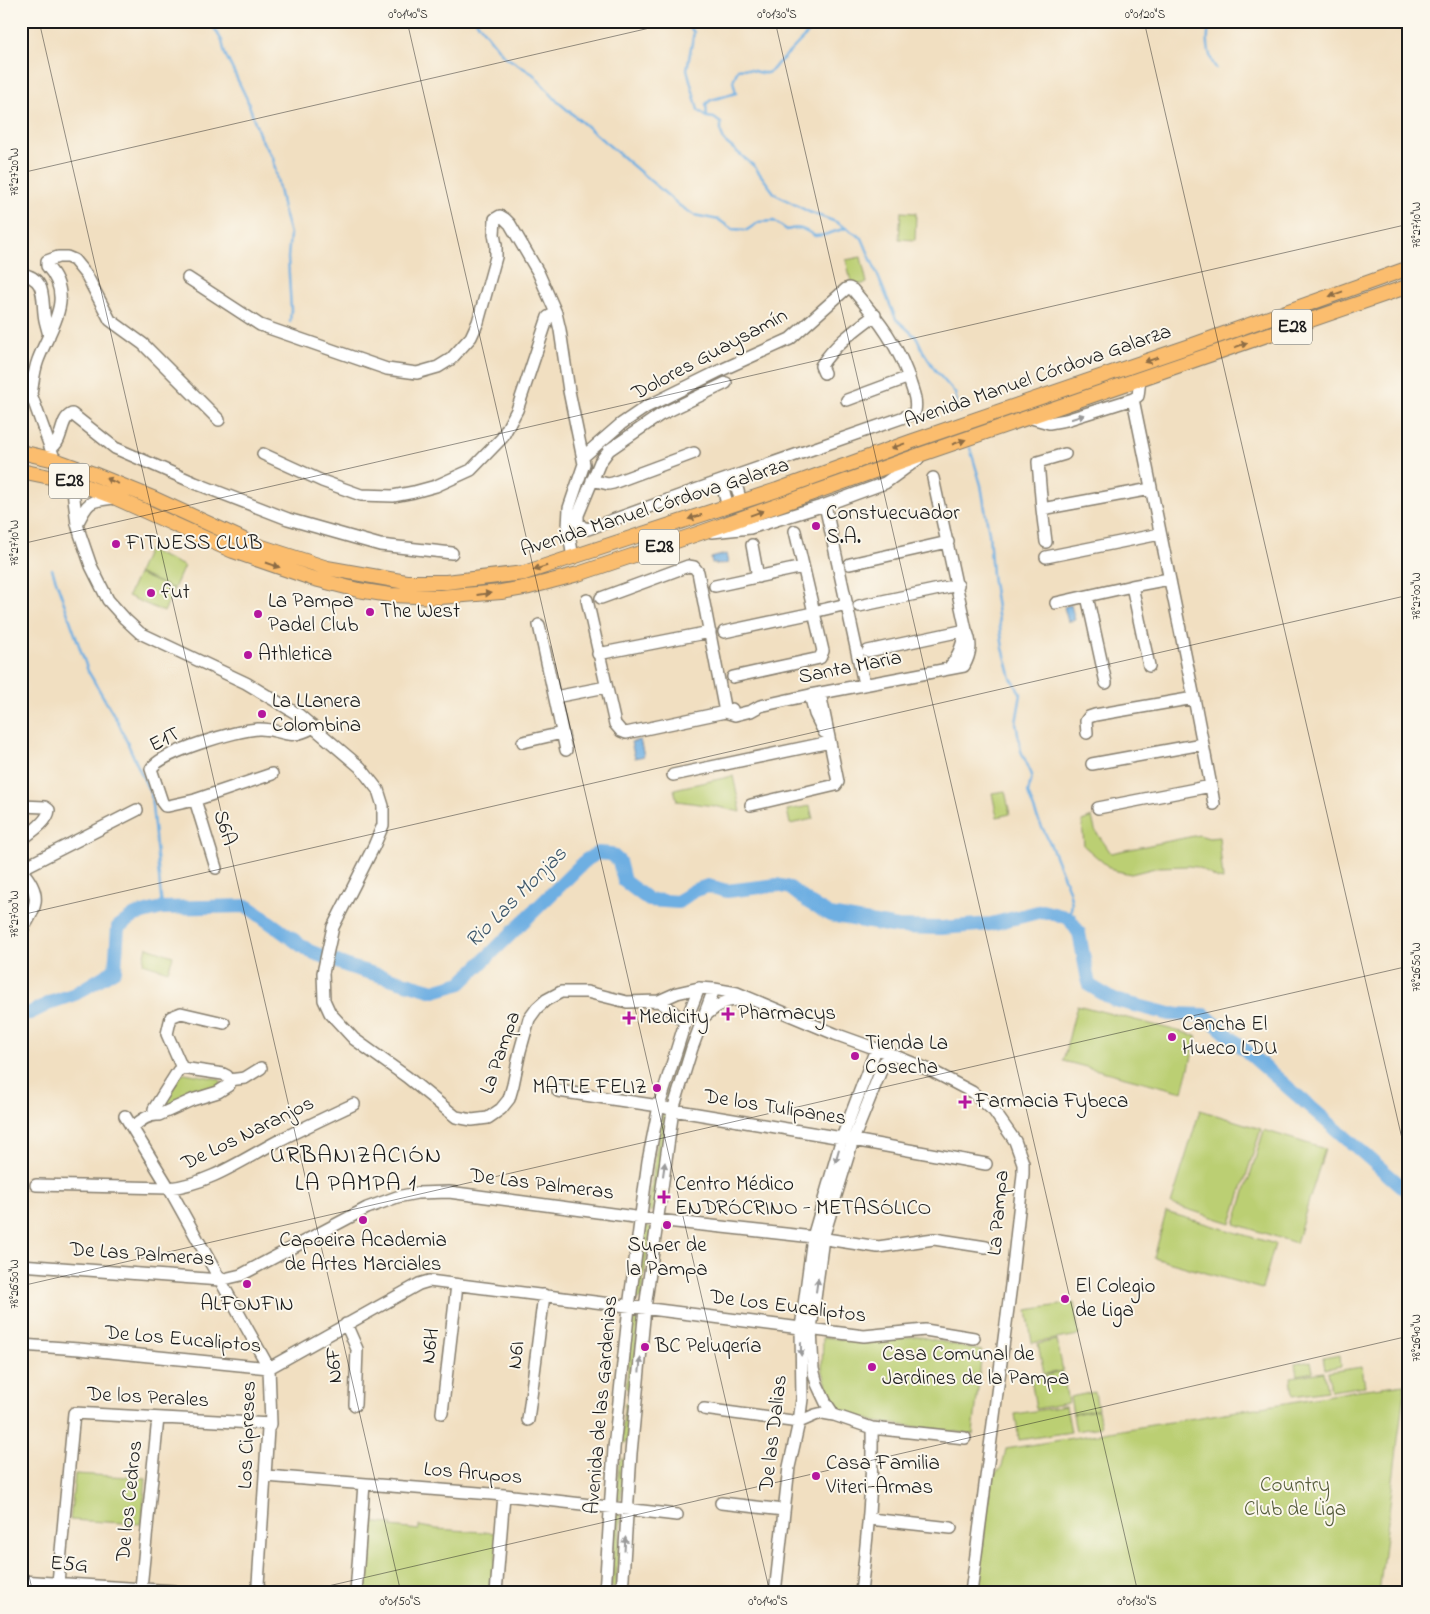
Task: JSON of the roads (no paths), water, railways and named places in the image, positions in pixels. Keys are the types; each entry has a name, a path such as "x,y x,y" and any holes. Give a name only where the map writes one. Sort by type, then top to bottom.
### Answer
{"main road":[{"name":"Avenida Manuel Córdova Galarza","path":"21,452 53,454 78,468 174,508 252,544 327,568 406,582 446,582 524,573 734,504 1409,268"},
{"name":"Avenida Manuel Córdova Galarza","path":"23,472 74,482 116,498 233,551 311,578 358,590 390,595 440,597 475,595 529,587 578,574 700,534 925,453 1409,286"},
{"path":"169,522 174,508"}],"street":[{"path":"188,278 260,325 387,369 416,374 438,367 451,359 471,338 478,322 496,257 495,219 500,216 505,219 529,255 556,313 578,437 584,460 569,508 568,528 573,558"},
{"path":"26,389 60,309 61,291 54,274 47,266 47,261 58,257 67,257 74,260 87,276 110,320 143,344 219,420"},
{"path":"21,274 30,275 38,282 42,290 45,320 50,336"},
{"name":"Dolores Guaysamín","path":"584,460 608,434 646,407 716,372 790,339 849,288 875,315 905,364 916,404 915,411 910,415 588,529 582,527 578,522 578,516 600,462 608,450 660,415 726,383"},
{"path":"263,454 322,481 361,496 393,496 414,492 436,486 470,470 502,438 517,410 548,317 556,313"},
{"path":"824,373 821,366 825,359 854,331 875,315"},
{"path":"21,366 26,389 53,454"},
{"path":"847,400 909,377"},
{"path":"1031,418 1050,423 1066,420 1133,399 1138,396 1140,379"},
{"path":"1133,399 1214,804"},
{"path":"53,454 66,418 72,414 115,448 195,483 282,517 380,545 452,552"},
{"path":"592,480 608,484 613,483 694,453"},
{"name":"Avenida Manuel Córdova Galarza","path":"700,534 750,528 825,505 885,483 925,453"},
{"path":"1046,542 1038,462 1065,454"},
{"name":"La Pampa","path":"78,468 74,482 76,524 91,566 108,600 140,633 246,683 299,715 360,767 371,778 378,790 383,806 383,825 339,915 329,940 323,973 324,1000 330,1013 354,1039 407,1077 456,1117 472,1120 488,1118 501,1109 509,1099 529,1019 546,1000 561,992 587,992 627,1002 659,1001 677,993 699,988 737,993 932,1071 978,1096 994,1111 1010,1134 1023,1163 1023,1180 971,1593"},
{"path":"734,478 734,504"},
{"name":"Santa Maria","path":"606,687 614,724 626,733 725,712 749,704 760,706 864,684 964,666 971,646 933,478"},
{"path":"721,481 734,504"},
{"path":"1042,509 1151,489"},
{"path":"76,524 86,506 92,501 116,498"},
{"path":"825,505 850,603 864,684"},
{"path":"733,677 820,658 823,652 795,531"},
{"path":"1046,557 1160,534"},
{"path":"850,564 948,542"},
{"path":"752,545 758,577"},
{"path":"601,598 688,566 694,567 698,572 725,712"},
{"path":"714,586 803,567"},
{"path":"1056,602 1169,579"},
{"path":"724,632 813,610 958,585"},
{"path":"1132,586 1149,666"},
{"path":"1087,596 1106,684"},
{"path":"554,697 606,687 587,600"},
{"path":"539,625 566,750"},
{"path":"868,651 966,630"},
{"name":"Santa Maria","path":"949,668 962,648 966,630"},
{"path":"598,654 710,632"},
{"path":"750,805 836,786 838,782 830,742 815,714 815,694"},
{"path":"1087,733 1086,721 1089,717 1095,715 1194,698"},
{"name":"E1T","path":"272,774 196,800 165,806 151,769 153,765 183,749 215,739 258,729 290,735 301,734 314,727"},
{"path":"523,742 562,733"},
{"path":"673,776 830,742"},
{"path":"1092,764 1202,744"},
{"path":"1098,808 1211,786"},
{"name":"S6A","path":"196,800 216,868"},
{"path":"21,806 46,807 48,810 44,822 21,840"},
{"path":"21,930 32,916 36,902 36,891 21,870 137,810"},
{"name":"Avenida de las Gardenias","path":"605,1593 614,1448 629,1307 648,1161 658,1106 685,1023 699,988"},
{"name":"Avenida de las Gardenias","path":"622,1593 627,1509 645,1308 673,1110 692,1048 714,989"},
{"path":"704,1017 723,1002 732,1000 753,1001"},
{"path":"659,1001 685,1023"},
{"path":"182,1068 167,1034 172,1017 181,1013 224,1023"},
{"name":"De las Dalias","path":"774,1593 789,1467 799,1422 806,1328 818,1238 876,1049"},
{"name":"De las Dalias","path":"848,1139 888,1053"},
{"path":"154,1115 154,1109 178,1071 182,1068 223,1074 229,1080"},
{"path":"229,1080 244,1078 262,1068"},
{"path":"133,1126 143,1119 159,1115 192,1100 218,1092 229,1084 229,1080"},
{"name":"De los Tulipanes","path":"558,1092 658,1106 986,1164"},
{"name":"De Los Naranjos","path":"36,1185 169,1188 186,1186 206,1180 278,1141 354,1104"},
{"name":"Los Cipreses","path":"125,1116 133,1126 169,1188 268,1368 271,1424 268,1429 259,1589"},
{"name":"De Las Palmeras","path":"21,1265 220,1280 241,1275 368,1208 397,1197 417,1193 449,1192 878,1247 934,1239 986,1246"},
{"name":"De Los Eucaliptos","path":"21,1345 268,1368 424,1282 544,1295 864,1336 925,1330 974,1338"},
{"name":"N6H","path":"442,1413 457,1285"},
{"name":"N6I","path":"528,1420 544,1295"},
{"name":"N6F","path":"346,1324 357,1348 355,1405"},
{"name":"De las Dalias","path":"806,1328 817,1384 826,1403 834,1414"},
{"path":"802,1387 811,1395 826,1403"},
{"path":"620,1396 637,1398"},
{"path":"704,1409 799,1422 823,1413 834,1414 872,1428 964,1438"},
{"name":"De los Perales","path":"58,1583 74,1412 271,1424"},
{"name":"De los Cedros","path":"140,1588 158,1418"},
{"path":"861,1593 870,1519 872,1428"},
{"path":"614,1448 632,1449"},
{"name":"Los Arupos","path":"266,1476 504,1495 677,1515"},
{"path":"356,1593 364,1484"},
{"path":"496,1593 504,1495"},
{"path":"721,1503 784,1510"},
{"path":"870,1519 951,1528"},
{"name":"E5G","path":"21,1581 174,1590"}],"water":[{"path":"726,554 728,563 716,565 716,563 712,563 711,558"},
{"path":"1071,605 1075,620 1068,622 1064,607"},
{"path":"640,740 644,756 635,758 631,742"}],"waterway":[{"path":"210,21 222,41 225,54 247,99 260,137 273,158 290,234 288,258 290,322"},
{"path":"476,21 504,56 533,74 557,101 680,206 694,215 719,220 732,229 747,230 759,222 774,221 787,230 801,229 815,236 846,228"},
{"path":"682,21 694,32 687,69 698,110 707,117 714,118 721,123 724,141 754,166 775,194 809,212 836,222 862,238 896,319 917,338 935,370 955,393 959,412"},
{"path":"707,117 706,104 711,100 736,93 733,81 738,69 742,68 762,73 770,71 807,35 828,21"},
{"path":"1210,21 1208,46 1216,68"},
{"path":"970,448 981,485 989,533 992,575 1003,648 1011,678 1021,694 1016,723 1021,751 1032,775 1028,793 1069,890 1072,904 1069,918"},
{"path":"52,569 88,671 118,722 151,795 162,908"},
{"name":"Rio Las Monjas","path":"21,1014 30,1013 52,1002 75,994 115,970 118,927 135,915 162,908 247,906 309,951 350,967 434,991 461,983 586,860 598,853 611,854 619,861 624,881 649,900 678,902 693,891 708,886 727,891 777,885 790,888 808,902 830,915 898,927 941,928 991,924 1042,911 1069,918 1079,933 1089,985 1114,1000 1170,1014 1205,1015 1409,1193"}],"place":[{"name":"Constuecuador S.A.","path":"816,526"},
{"name":"FITNESS CLUB","path":"116,544"},
{"name":"fut","path":"151,593"},
{"name":"The West","path":"370,612"},
{"name":"La Pampa Padel Club","path":"258,614"},
{"name":"Athletica","path":"248,655"},
{"name":"La LLanera Colombina","path":"262,714"},
{"name":"Pharmacys","path":"728,1014"},
{"name":"Medicity","path":"629,1018"},
{"name":"Cancha El Hueco LDU","path":"1172,1037"},
{"name":"Tienda La Cosecha","path":"855,1056"},
{"name":"MATLE FELIZ","path":"657,1088"},
{"name":"Farmacia Fybeca","path":"965,1102"},
{"name":"Centro Médico ENDRÓCRINO - METASÓLICO","path":"664,1197"},
{"name":"Capoeira Academia de Artes Marciales","path":"363,1220"},
{"name":"Super de la Pampa","path":"667,1225"},
{"name":"ALFONFIN","path":"247,1284"},
{"name":"El Colegio de Liga","path":"1065,1299"},
{"name":"BC Peluqería","path":"645,1347"},
{"name":"Casa Comunal de Jardines de la Pampa","path":"872,1367"},
{"name":"Casa Familia Viteri-Armas","path":"816,1476"}],"district":[{"name":"URBANIZACIÓN LA PAMPA 1","path":"356,1170"}],"park label":[{"name":"Country Club de Liga","path":"1295,1498"}]}
